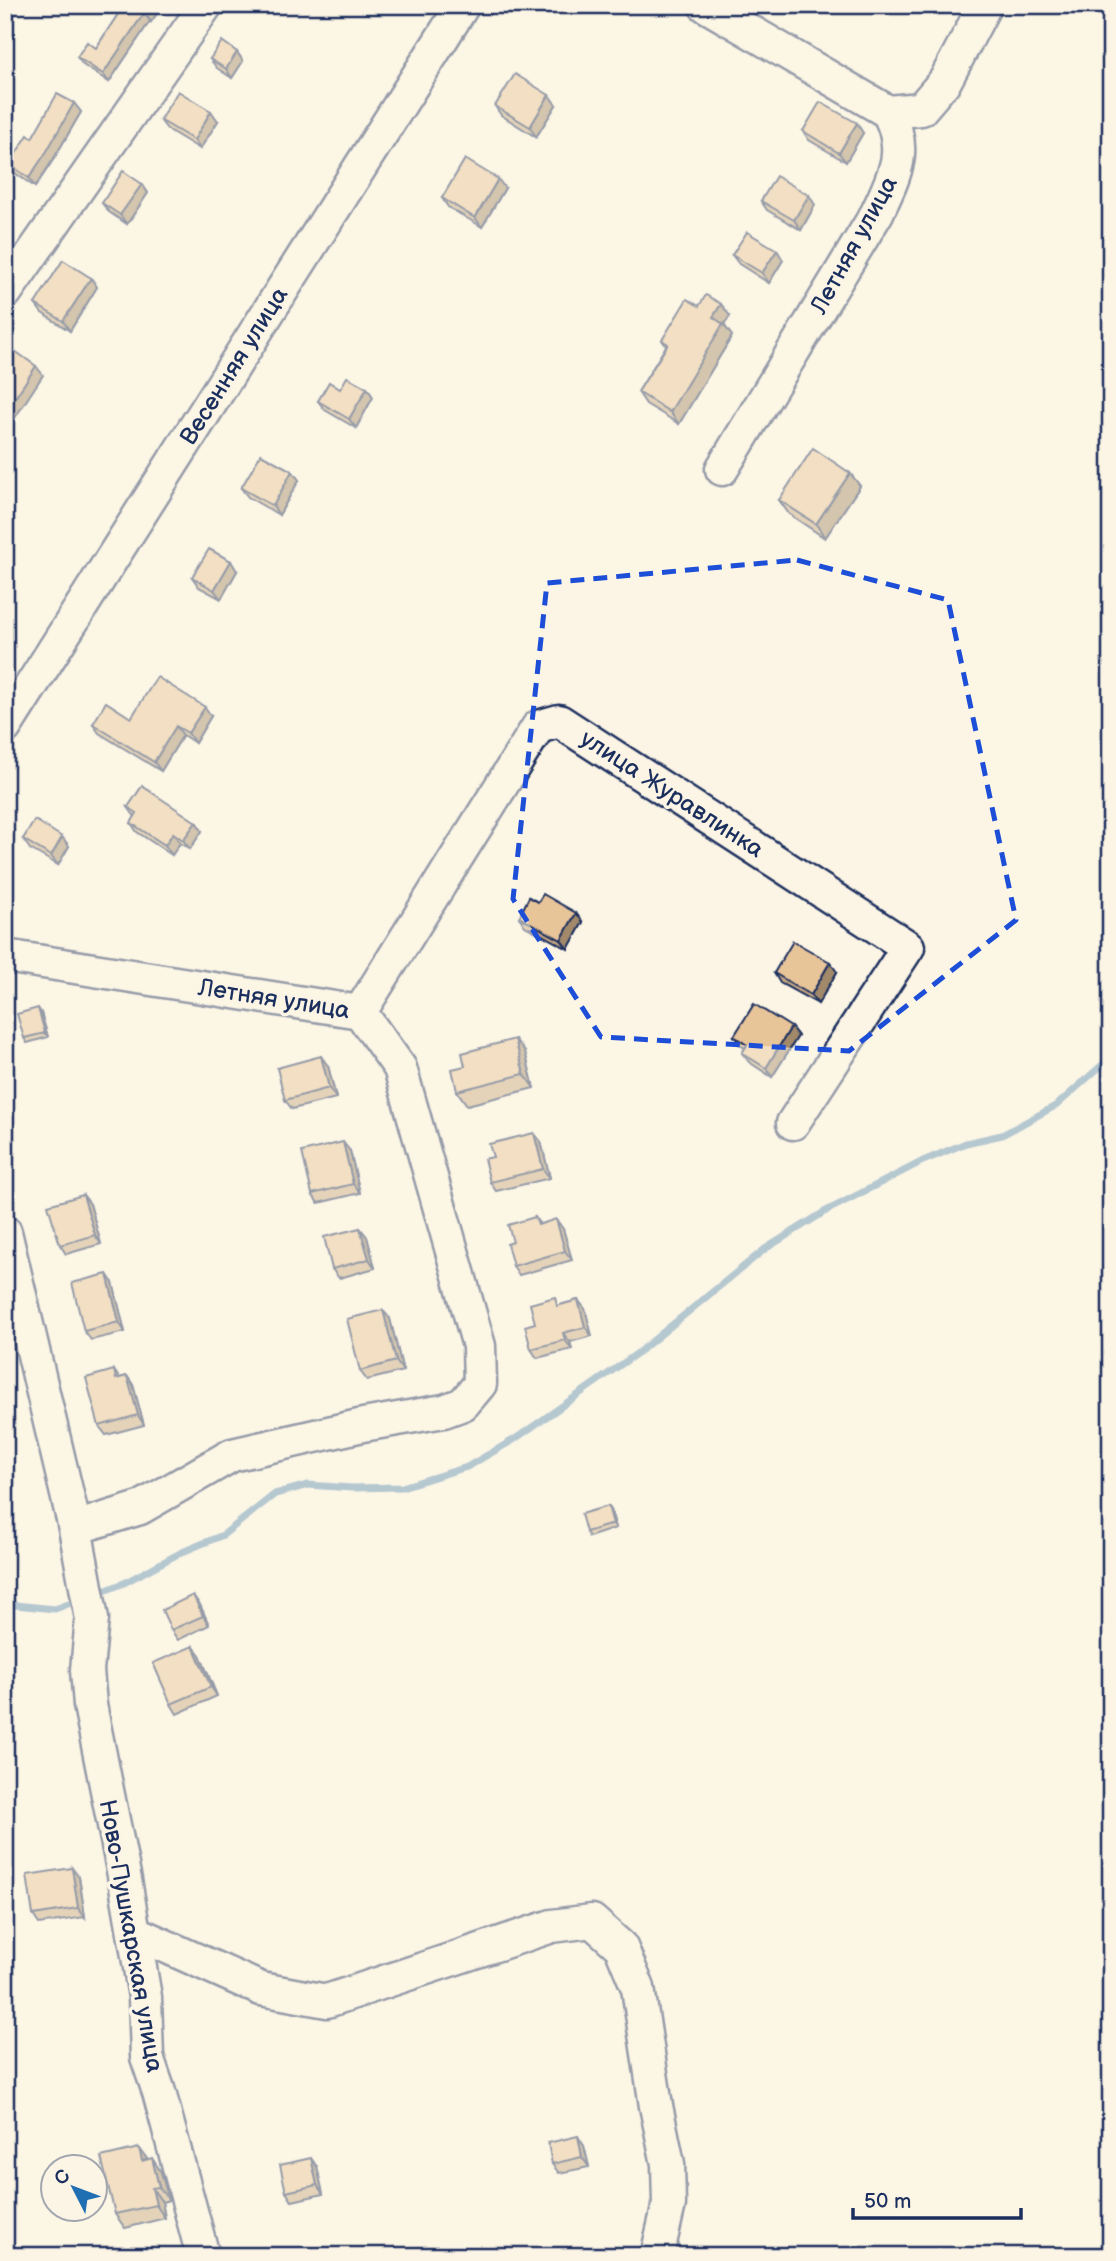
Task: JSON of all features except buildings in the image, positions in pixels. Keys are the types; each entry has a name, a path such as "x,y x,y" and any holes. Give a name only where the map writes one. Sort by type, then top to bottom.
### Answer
{"street":[{"path":"5,293 206,5"},
{"name":"Весенняя улица","path":"5,727 463,5"},
{"path":"705,5 888,112 921,109 945,81 985,5"},
{"name":"Летняя улица","path":"722,469 877,213 897,170 897,129 888,112"},
{"name":"улица Журавлинка","path":"360,1012 538,727 559,721 908,947 793,1123"},
{"name":"Летняя улица","path":"5,956 360,1012 400,1069 479,1346 480,1384 463,1404 444,1411 363,1425 232,1455 140,1508 75,1528"},
{"name":"Ново-Пушкарская улица","path":"5,1232 75,1528 88,1597 87,1670 90,1705 145,1997 147,2057 203,2256"},
{"path":"134,1931 261,1989 327,2001 552,1926 592,1921 621,1947 639,1988 656,2106 668,2164 669,2204 657,2256"}],"highlighted area":[{"path":"797,560 948,600 1016,920 849,1051 601,1037 513,899 547,583"}],"waterway":[{"path":"97,1594 223,1535 275,1494 308,1485 402,1487 467,1467 515,1439 639,1352 765,1249 826,1211 923,1161 966,1143 1002,1135 1057,1105 1111,1057"},
{"path":"5,1604 55,1609 79,1600"}]}
